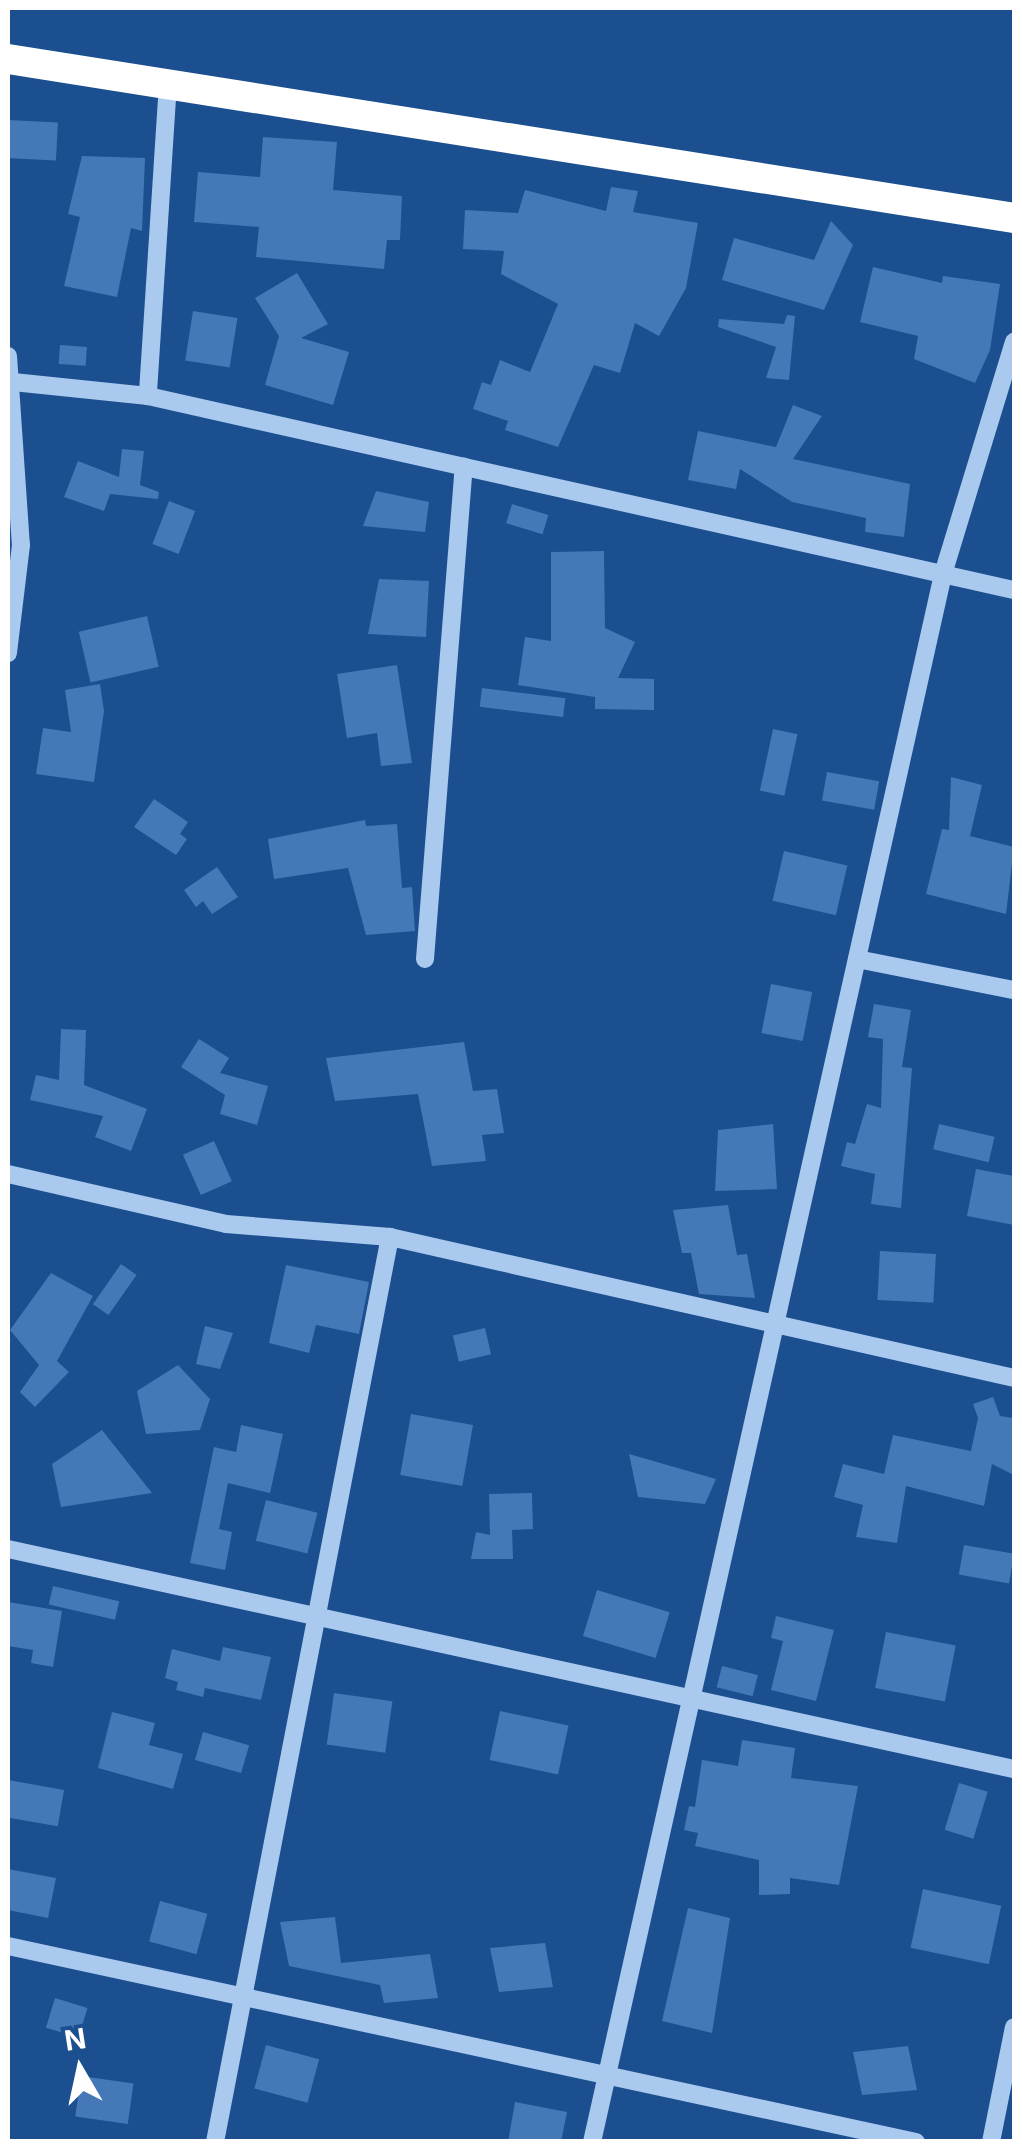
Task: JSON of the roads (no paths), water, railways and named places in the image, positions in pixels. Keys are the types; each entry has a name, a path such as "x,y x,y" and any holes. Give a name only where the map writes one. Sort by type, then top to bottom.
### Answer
{"highway":[{"path":"8,59 1014,218"}],"street":[{"path":"148,396 168,83"},
{"path":"592,2142 943,574 1014,342"},
{"path":"8,356 13,382 21,545 8,653"},
{"path":"13,382 148,396 1014,590"},
{"path":"425,959 464,467"},
{"path":"857,960 1014,990"},
{"path":"8,1174 226,1224 390,1237 1014,1378"},
{"path":"216,2142 390,1237"},
{"path":"8,1549 317,1613 1014,1769"},
{"path":"8,1946 916,2142"},
{"path":"991,2142 1014,2027"}]}
